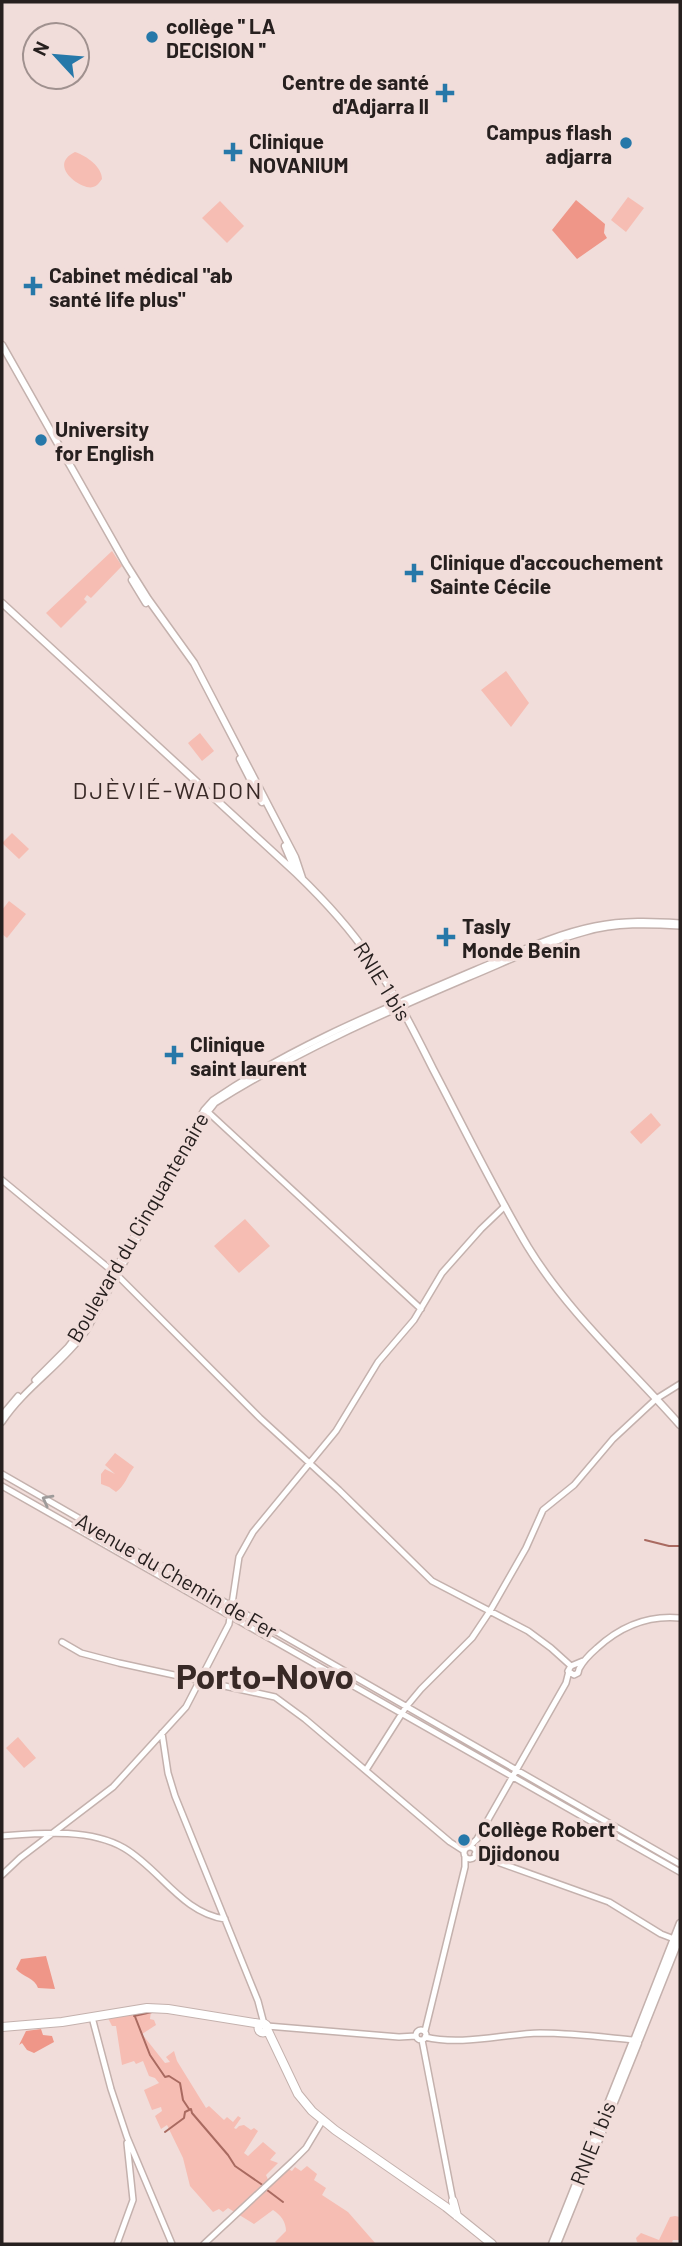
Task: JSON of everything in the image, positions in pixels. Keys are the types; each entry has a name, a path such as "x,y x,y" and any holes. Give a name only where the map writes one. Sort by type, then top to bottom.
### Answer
{"highway":[{"path":"2,2029 147,2008 175,2010 263,2028"},
{"path":"2,2029 56,2028 152,2012 263,2028"},
{"path":"263,2028 297,2096 321,2123 449,2207"},
{"path":"263,2028 294,2087 312,2111 335,2130 449,2207 490,2244"}],"main road":[{"path":"2,345 126,564 194,663 295,857 303,880"},
{"path":"2,353 137,590 190,664 284,845 296,874"},
{"name":"RNIE 1 bis","path":"2,603 303,880 351,931 400,1004 536,1260 563,1296 680,1425"},
{"name":"RNIE 1 bis","path":"554,2244 677,1938 680,1923"}],"street":[{"path":"400,1004 586,932 643,925 680,925"},
{"name":"Boulevard du Cinquantenaire","path":"2,1415 74,1341 116,1274 208,1112 218,1101 285,1062 400,1004"},
{"name":"Boulevard du Cinquantenaire","path":"2,1422 18,1401 75,1346 89,1325 210,1103 282,1059 400,1004"},
{"path":"208,1112 421,1309"},
{"path":"2,1180 116,1274 432,1581 528,1631 573,1669"},
{"path":"2,1875 20,1858 113,1787 186,1707 225,1634 232,1612 242,1550 265,1515 336,1431 382,1357 408,1328 442,1273 505,1206"},
{"path":"366,1770 404,1710 472,1638 524,1552 543,1510 574,1485 613,1439 656,1399 680,1384"},
{"name":"Avenue du Chemin de Fer","path":"2,1474 76,1515 232,1612"},
{"name":"Avenue du Chemin de Fer","path":"2,1486 106,1546 232,1612 514,1773 680,1872"},
{"path":"449,2207 424,2036 470,1853 573,1669 624,1627 652,1619 680,1618"},
{"path":"62,1642 96,1657 275,1697 450,1842 470,1853 609,1902 661,1934 677,1938"},
{"path":"162,1733 168,1773 175,1796 258,2001 263,2028 399,2037 416,2036 418,2030 424,2036 439,2040 540,2033 636,2040"},
{"name":"Avenue du Chemin de Fer","path":"514,1773 680,1864"},
{"path":"2,1836 55,1833 114,1843 141,1860 165,1884 201,1912 225,1919"},
{"path":"93,2021 127,2137 172,2244"},
{"path":"204,2244 306,2148 321,2123"},
{"path":"117,2244 133,2200 127,2137"}],"shaded area":[{"path":"75,152 97,166 102,179 96,186 82,185 65,170 67,158"},
{"path":"628,197 644,208 626,232 611,220"},
{"path":"576,200 605,224 604,233 607,238 577,259 552,230"},
{"path":"220,201 244,226 227,243 202,218"},
{"path":"112,551 122,566 91,598 87,595 84,599 87,602 61,628 46,613"},
{"path":"506,671 529,703 511,727 481,690"},
{"path":"200,733 214,751 202,761 188,743"},
{"path":"12,833 29,849 19,859 2,843"},
{"path":"9,901 26,914 7,938 2,934 2,910"},
{"path":"651,1113 661,1125 641,1144 630,1132"},
{"path":"245,1219 270,1246 239,1273 214,1246"},
{"path":"115,1453 134,1467 116,1492 101,1484 101,1474 105,1469 115,1474 105,1465"},
{"path":"18,1737 36,1758 24,1768 6,1748"},
{"path":"46,1956 55,1989 38,1988 16,1969 21,1959"},
{"path":"151,2011 150,2019 154,2020 156,2025 142,2034 165,2063 170,2062 166,2057 174,2051 177,2061 206,2108 209,2106 224,2120 227,2117 233,2122 238,2116 241,2118 234,2128 236,2129 244,2125 258,2131 244,2153 248,2156 263,2142 276,2153 270,2160 278,2163 266,2175 270,2184 288,2169 292,2171 295,2167 301,2171 307,2166 317,2174 314,2180 326,2188 322,2195 348,2212 376,2244 278,2244 275,2242 286,2228 273,2210 254,2224 228,2208 223,2212 219,2209 213,2212 190,2186 183,2158 167,2125 161,2129 155,2116 162,2111 161,2107 152,2110 144,2090 159,2083 149,2076 143,2061 122,2065 116,2026 112,2026 108,2018"},
{"path":"41,2029 43,2035 52,2036 54,2042 34,2053 27,2050 22,2043 19,2045 26,2031"},
{"path":"670,2217 680,2217 680,2240 673,2240 675,2244 637,2242 636,2238 641,2233 659,2240"}],"waterway":[{"path":"645,1540 680,1546"},
{"path":"134,2016 152,2012"},
{"path":"134,2014 150,2055 165,2077 169,2076 180,2083 183,2100 189,2109"},
{"path":"165,2132 184,2118 185,2112 191,2109 235,2166 264,2186"},
{"path":"267,2190 283,2202"}],"place":[{"name":"collège '' LA DECISION ''","path":"152,37"},
{"name":"Centre de santé d'Adjarra ll","path":"445,93"},
{"name":"Campus flash adjarra","path":"626,143"},
{"name":"Clinique NOVANIUM","path":"233,152"},
{"name":"Cabinet médical \"ab santé life plus\"","path":"33,286"},
{"name":"University for English","path":"41,440"},
{"name":"Clinique d'accouchement Sainte Cécile","path":"414,573"},
{"name":"Tasly Monde Benin","path":"446,937"},
{"name":"Clinique saint laurent","path":"174,1055"},
{"name":"Collège Robert Djidonou","path":"464,1840"}],"district":[{"name":"DJÈVIÉ-WADON","path":"168,789"},
{"name":"Porto-Novo","path":"265,1675"}]}
